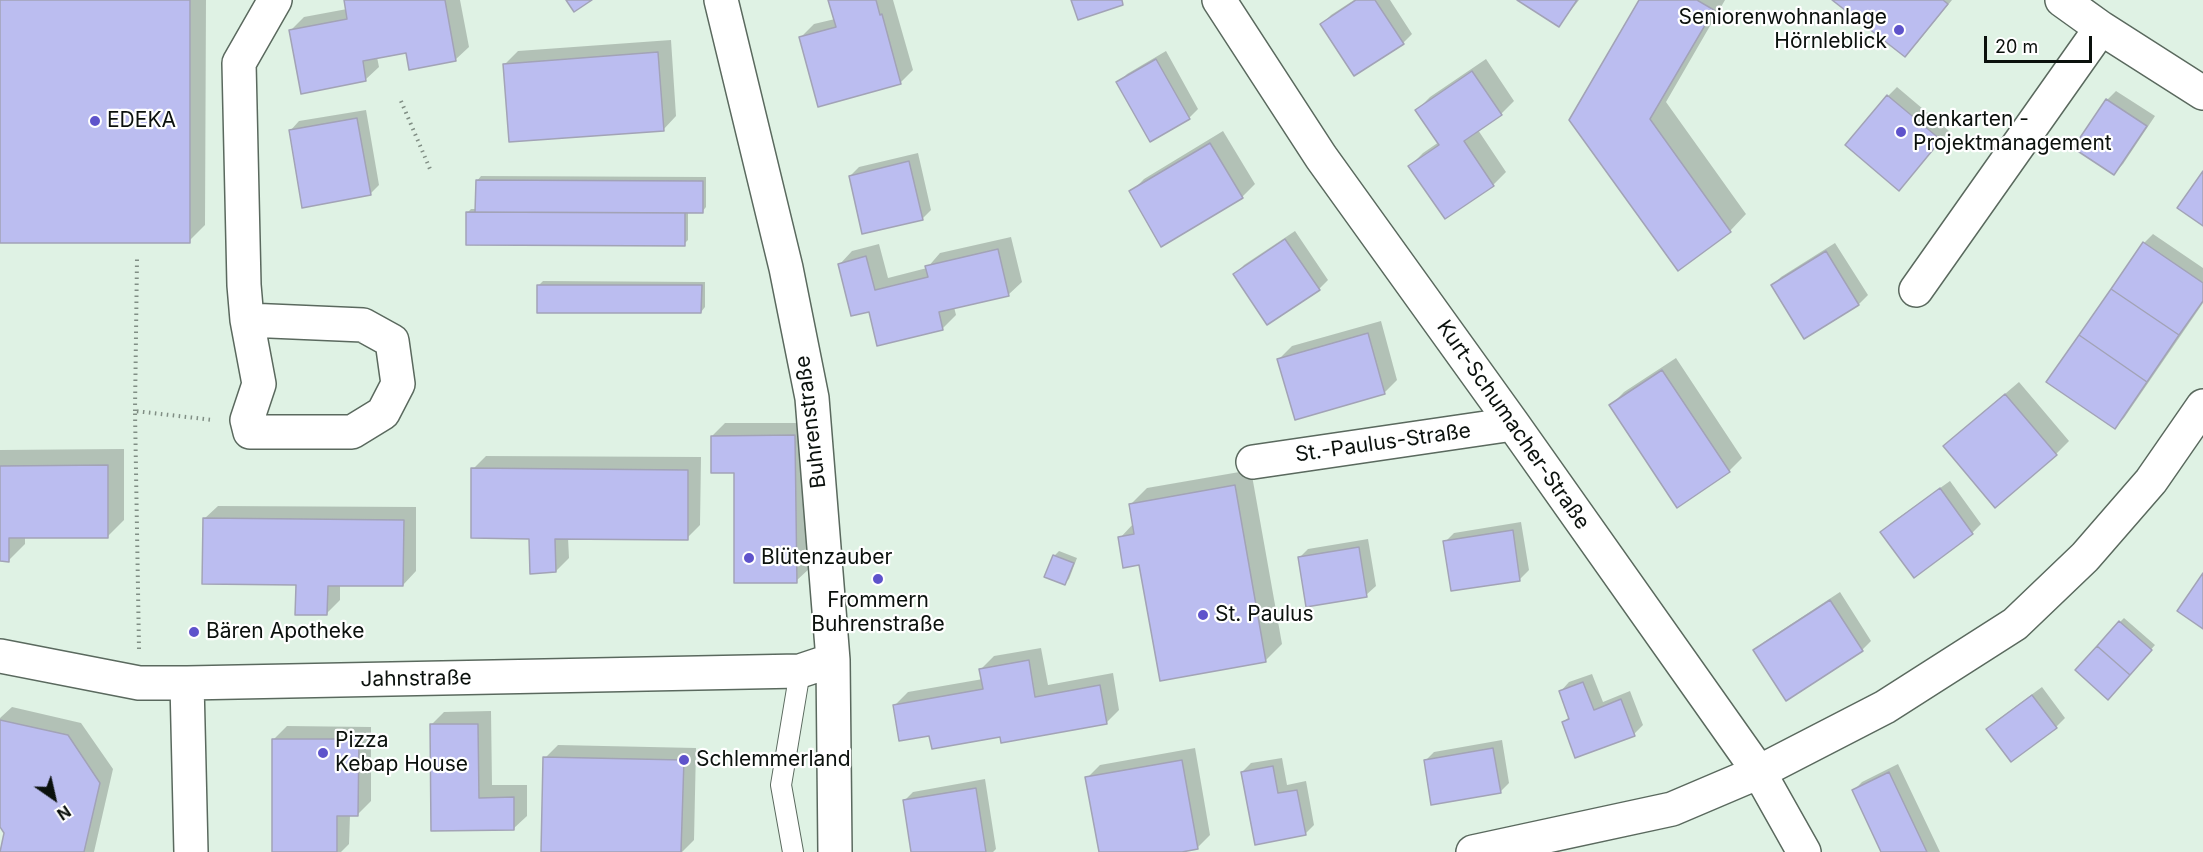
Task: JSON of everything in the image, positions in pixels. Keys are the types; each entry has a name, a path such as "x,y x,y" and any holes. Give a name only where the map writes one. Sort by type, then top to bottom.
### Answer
{"street":[{"path":"247,320 363,325 392,341 398,384 383,413 352,432 250,432 247,420 259,384 247,320 244,285 239,63 275,0"},
{"name":"Buhrenstraße","path":"721,0 786,268 812,398 833,660 835,852"},
{"name":"Kurt-Schumacher-Straße","path":"1219,0 1321,157 1514,424 1759,772 1804,852"},
{"path":"2062,0 2203,93"},
{"path":"1916,290 2102,28"},
{"path":"1484,851 1672,809 1759,772 1885,707 2015,624 2085,557 2151,481 2203,406"},
{"name":"St.-Paulus-Straße","path":"1253,462 1514,424"},
{"name":"Jahnstraße","path":"0,656 139,683 800,671 833,660"},
{"path":"187,683 191,852"}],"lane":[{"path":"793,852 781,785 800,671"}],"path":[{"path":"401,101 430,169"},
{"path":"137,259 135,411 139,683"},
{"path":"135,411 219,421 247,420"}],"building":[{"name":"EDEKA","path":"0,0 190,0 190,243 0,243"},
{"path":"344,0 445,0 456,61 409,70 406,53 363,61 366,81 301,94 289,30 347,19"},
{"path":"566,0 592,0 574,12"},
{"path":"828,0 876,0 901,84 818,107 799,37 836,27"},
{"path":"1071,0 1122,0 1123,5 1078,20"},
{"path":"1356,0 1375,0 1404,44 1354,76 1320,24"},
{"path":"1517,0 1577,0 1559,27"},
{"path":"1639,0 1697,0 1714,10 1650,119 1731,232 1678,271 1569,120"},
{"name":"Seniorenwohnanlage Hörnleblick","path":"1832,0 1943,0 1948,4 1905,57"},
{"path":"658,52 664,131 509,142 503,64"},
{"path":"1156,59 1190,119 1150,142 1116,82"},
{"path":"1472,71 1502,115 1464,141 1494,186 1445,219 1408,166 1439,145 1415,110"},
{"path":"1887,95 1941,140 1899,191 1845,145"},
{"path":"2106,99 2147,126 2114,175 2073,148"},
{"path":"357,118 371,195 302,208 289,130"},
{"path":"1210,143 1243,198 1161,247 1129,191"},
{"path":"909,161 923,220 862,234 849,176"},
{"path":"2203,171 2203,226 2177,208"},
{"path":"476,180 703,181 703,213 475,212"},
{"path":"466,212 685,213 685,246 466,245"},
{"path":"1285,239 1320,290 1267,325 1233,274"},
{"path":"2143,242 2203,283 2203,301 2179,335 2111,289"},
{"path":"998,249 1009,296 939,312 943,330 877,346 869,312 851,316 838,264 866,256 875,290 928,277 925,266"},
{"path":"1826,251 1859,305 1804,339 1771,285"},
{"path":"537,285 702,285 701,313 537,313"},
{"path":"2111,289 2179,335 2147,382 2079,335"},
{"path":"1368,333 1385,394 1295,420 1277,359"},
{"path":"2079,335 2147,382 2115,429 2046,382"},
{"path":"1662,370 1730,472 1677,508 1609,405"},
{"path":"2005,394 2057,455 1995,508 1943,446"},
{"path":"795,435 797,583 734,583 734,473 711,473 711,436"},
{"path":"108,465 108,538 9,538 9,562 0,561 0,466"},
{"path":"471,468 688,470 688,540 555,539 556,572 530,574 529,539 471,538"},
{"name":"St. Paulus","path":"1235,485 1266,662 1160,681 1139,565 1123,568 1118,537 1134,534 1129,504"},
{"path":"1940,488 1973,534 1914,578 1880,532"},
{"path":"203,518 404,520 403,586 328,586 327,615 295,615 296,585 202,584"},
{"path":"1513,530 1520,581 1451,591 1443,541"},
{"path":"1359,547 1367,597 1306,607 1298,557"},
{"path":"1053,555 1074,563 1065,585 1044,577"},
{"path":"2203,573 2203,629 2177,611"},
{"path":"1830,600 1863,651 1786,701 1753,650"},
{"path":"2119,621 2152,650 2130,675 2097,646"},
{"path":"2097,646 2130,675 2108,700 2075,670"},
{"path":"1029,660 1035,697 1100,685 1107,724 1001,743 1000,737 932,749 929,736 899,741 893,705 983,689 979,669"},
{"path":"1583,682 1594,710 1621,699 1635,736 1575,758 1562,722 1569,719 1559,691"},
{"path":"2032,695 2057,728 2011,762 1986,729"},
{"path":"0,720 68,735 100,783 84,852 0,852 4,833 0,827"},
{"path":"430,724 478,724 479,798 514,797 514,830 431,831"},
{"path":"272,739 359,739 358,816 337,816 337,852 272,852"},
{"path":"1493,748 1501,793 1431,805 1424,760"},
{"path":"543,757 684,760 681,852 541,852"},
{"path":"1182,760 1198,849 1182,852 1099,852 1085,777"},
{"path":"1273,766 1278,793 1297,790 1306,835 1255,845 1241,772"},
{"path":"1889,772 1927,852 1881,852 1852,790"},
{"path":"976,788 986,852 911,852 903,800"}],"place":[{"name":"Seniorenwohnanlage Hörnleblick","path":"1899,30"},
{"name":"EDEKA","path":"95,121"},
{"name":"denkarten - Projektmanagement","path":"1901,132"},
{"name":"Blütenzauber","path":"749,558"},
{"name":"Frommern Buhrenstraße","path":"878,579"},
{"name":"St. Paulus","path":"1203,615"},
{"name":"Bären Apotheke","path":"194,632"},
{"name":"Pizza Kebap House","path":"323,753"},
{"name":"Schlemmerland","path":"684,760"}]}
